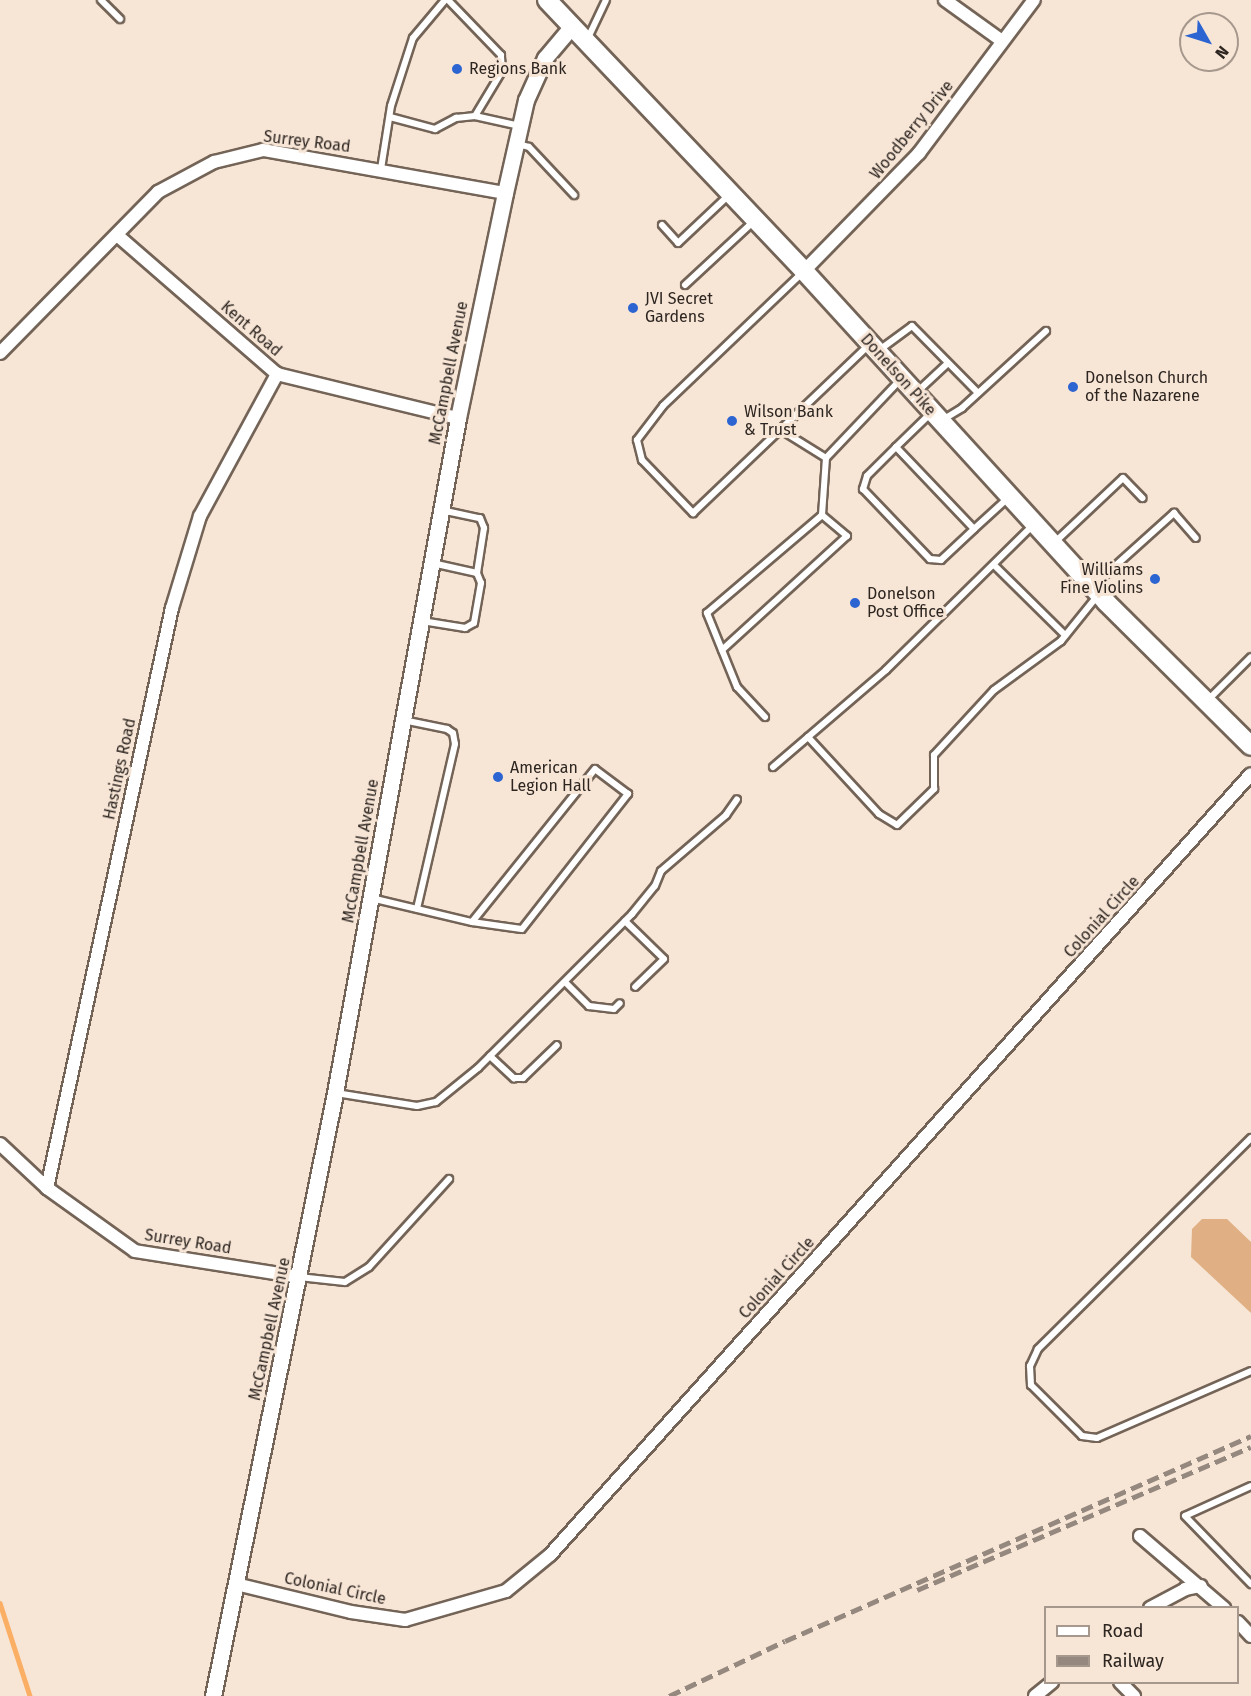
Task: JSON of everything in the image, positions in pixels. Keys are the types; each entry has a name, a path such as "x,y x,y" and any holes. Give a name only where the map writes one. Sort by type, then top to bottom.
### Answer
{"main road":[{"name":"Donelson Pike","path":"548,0 804,271 1095,591 1251,746"}],"street":[{"path":"945,0 1002,41"},
{"name":"Woodberry Drive","path":"804,271 919,153 1034,0"},
{"name":"McCampbell Avenue","path":"213,1696 335,1093 458,418 505,193 526,100 545,58 572,26"},
{"name":"Surrey Road","path":"0,353 158,192 214,162 263,150 381,169 505,193"},
{"name":"Kent Road","path":"117,235 277,374 458,418"},
{"name":"Hastings Road","path":"47,1188 172,608 200,516 277,374"},
{"name":"Colonial Circle","path":"236,1584 351,1612 405,1620 506,1591 550,1555 1251,774"},
{"name":"Surrey Road","path":"0,1144 47,1188 135,1251 299,1277"},
{"path":"1140,1536 1222,1606"},
{"path":"1154,1606 1185,1589 1201,1586"},
{"path":"1239,1623 1251,1636"},
{"path":"1036,1696 1051,1684"},
{"path":"1121,1684 1134,1696"}],"lane":[{"path":"101,0 120,19"},
{"path":"381,169 390,117 413,38 446,0 501,55 502,71 475,116"},
{"path":"587,41 606,0"},
{"path":"390,117 435,129 456,118 475,116 520,126"},
{"path":"516,144 529,147 574,195"},
{"path":"662,225 678,243 730,194"},
{"path":"685,285 755,220"},
{"path":"804,271 663,406 637,440 637,452 642,460 693,513 781,430 874,348 912,326 978,393"},
{"path":"1009,497 941,560 930,559 863,489 867,476 896,447 936,417 978,393 1046,331"},
{"path":"915,394 948,363"},
{"path":"765,717 737,687 707,613 822,516 826,458 901,379"},
{"path":"781,430 826,458"},
{"path":"896,447 974,529"},
{"path":"1052,544 1123,478 1142,498"},
{"path":"421,621 465,628 474,623 481,583 477,573 484,528 480,518 441,509"},
{"path":"807,737 879,814 897,825 934,789 934,755 994,690 1050,651 1065,635 1095,591 1174,513 1196,538"},
{"path":"722,650 847,536 822,516"},
{"path":"774,767 886,670 1033,524"},
{"path":"432,563 477,573"},
{"path":"994,565 1065,635"},
{"path":"1206,702 1251,657"},
{"path":"403,720 447,729 453,733 455,744 417,909"},
{"path":"370,898 472,922 522,929 628,794 595,769 472,922"},
{"path":"335,1093 417,1106 436,1102 490,1056 565,982 625,921 655,886 661,870 726,815 736,799"},
{"path":"625,921 664,959 635,987"},
{"path":"565,982 589,1006 614,1009 620,1003"},
{"path":"490,1056 514,1078 523,1078 557,1045"},
{"path":"1251,1138 1038,1349 1030,1366 1031,1385 1082,1436 1097,1438 1251,1371"},
{"path":"299,1277 345,1282 369,1267 449,1179"},
{"path":"1251,1486 1185,1516 1251,1584"}],"shaded area":[{"path":"1202,1219 1227,1219 1251,1242 1251,1313 1191,1257 1192,1229"}],"waterway":[{"path":"0,1603 30,1696"}],"railway":[{"path":"669,1696 785,1641 1251,1436"},
{"path":"917,1590 1251,1447"}],"place":[{"name":"Regions Bank","path":"457,69"},
{"name":"JVI Secret Gardens","path":"633,308"},
{"name":"Donelson Church of the Nazarene","path":"1073,387"},
{"name":"Wilson Bank & Trust","path":"732,421"},
{"name":"Williams Fine Violins","path":"1155,579"},
{"name":"Donelson Post Office","path":"855,603"},
{"name":"American Legion Hall","path":"498,777"}]}
